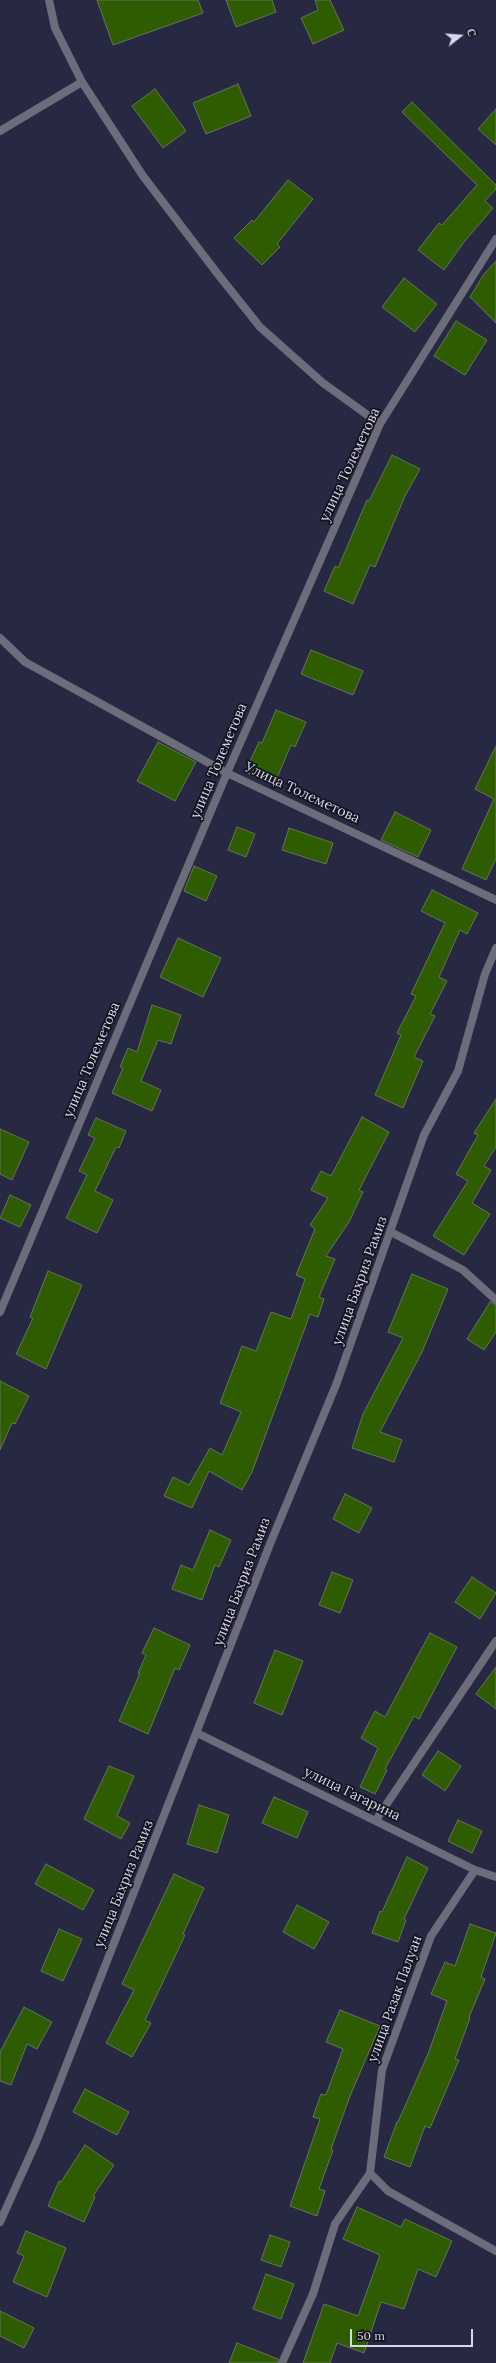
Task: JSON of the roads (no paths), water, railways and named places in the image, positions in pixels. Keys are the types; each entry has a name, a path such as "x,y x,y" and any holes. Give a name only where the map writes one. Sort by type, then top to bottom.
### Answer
{"street":[{"path":"50,0 55,28 82,82 143,176 260,327 323,383 380,424"},
{"path":"0,131 82,82"},
{"name":"улица Толеметова","path":"0,1312 227,772 380,424 496,238"},
{"name":"Улица Толеметова","path":"0,638 26,662 227,772 496,900"},
{"name":"улица Бахриз Рамиз","path":"0,2222 37,2140 270,1544 336,1385 424,1135 458,1072 485,974 496,948"},
{"path":"391,1232 463,1270 496,1300"},
{"path":"376,1820 496,1641"},
{"name":"улица Гагарина","path":"197,1733 475,1870 496,1876"},
{"name":"улица Разак Палуан","path":"282,2363 314,2294 335,2224 370,2173 382,2070 431,1936 475,1870"},
{"path":"370,2173 388,2191 496,2250"}]}
